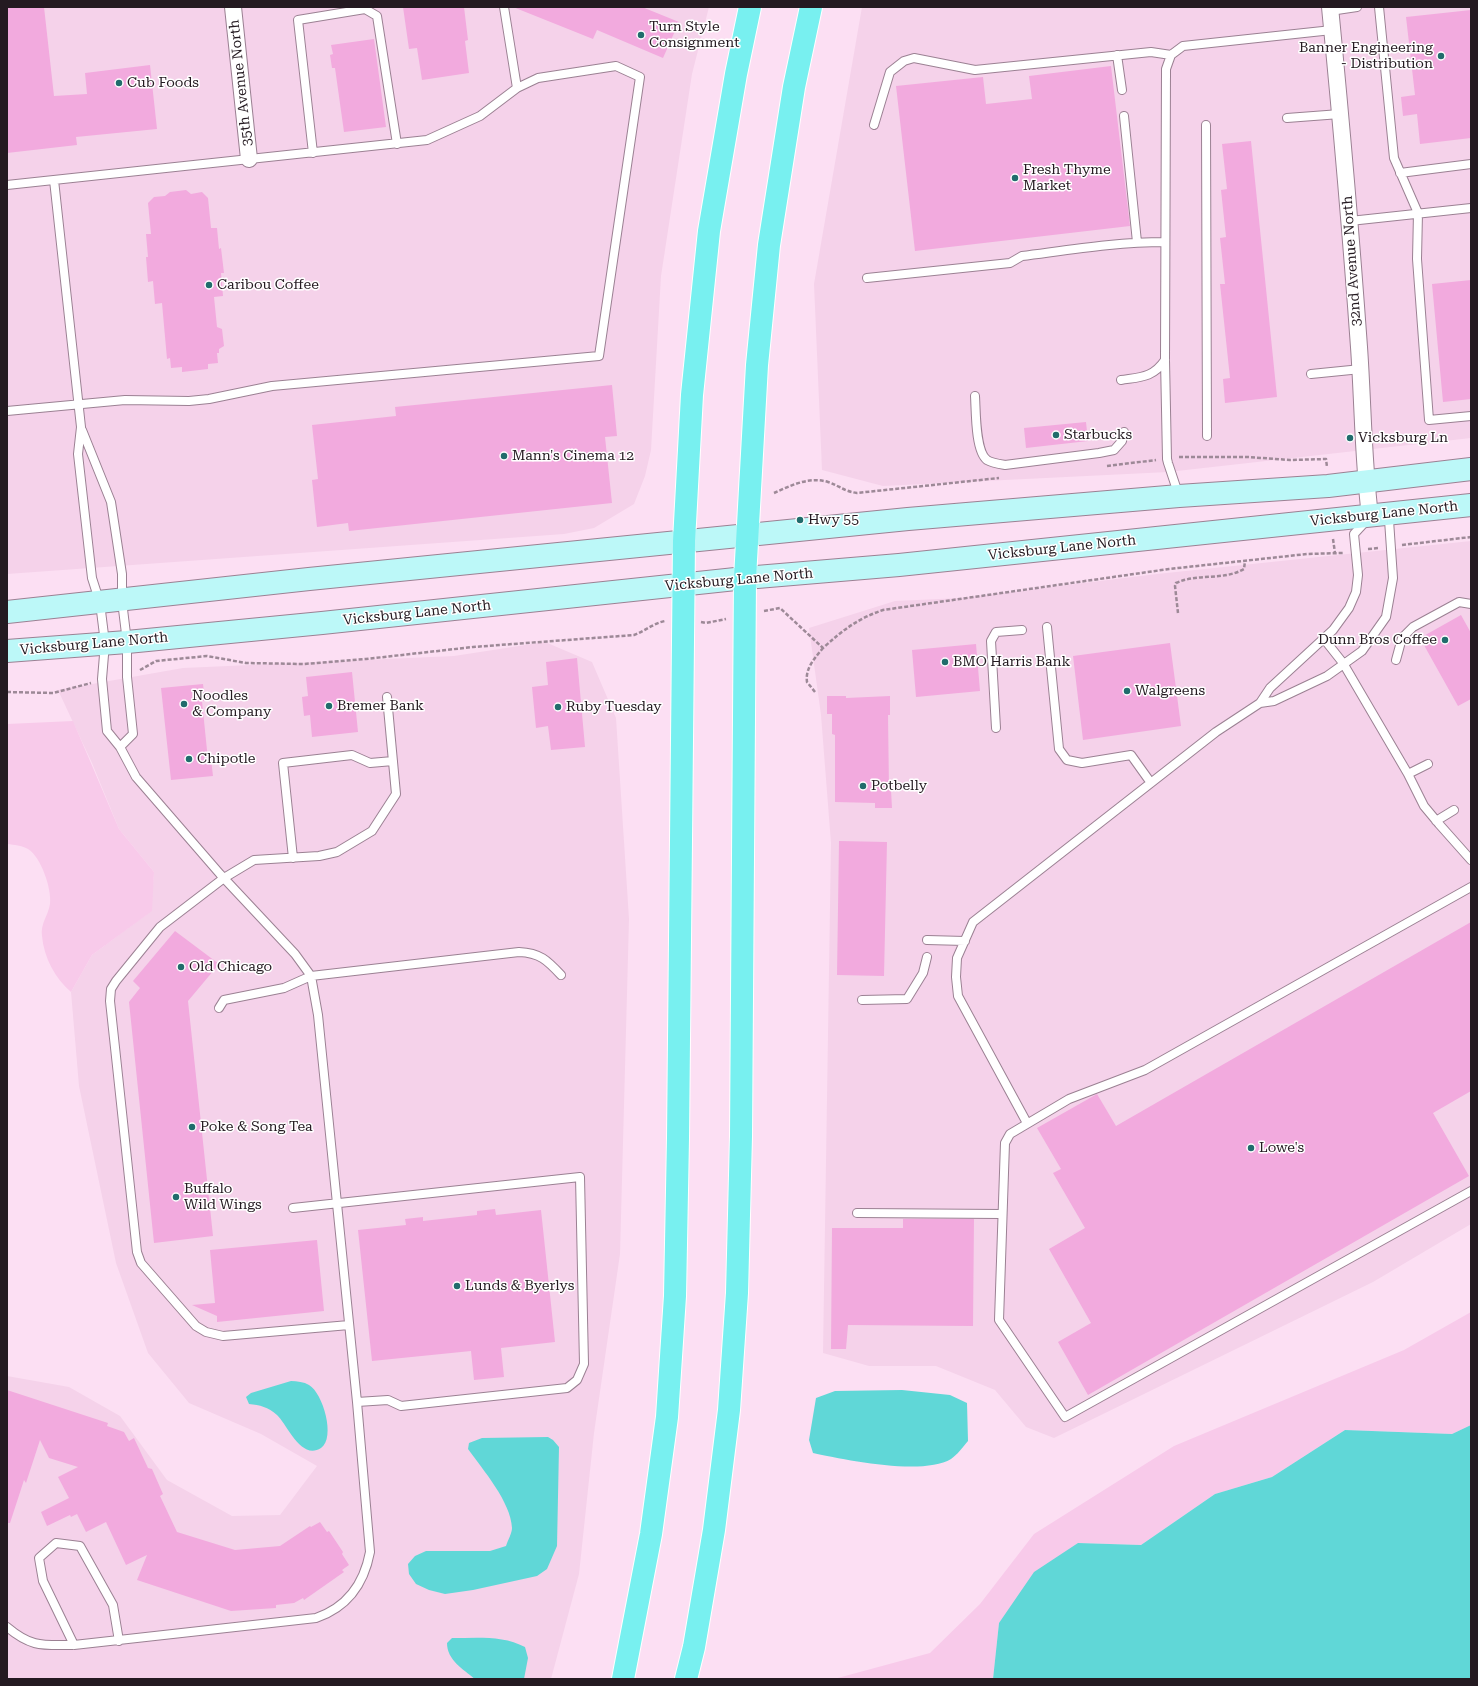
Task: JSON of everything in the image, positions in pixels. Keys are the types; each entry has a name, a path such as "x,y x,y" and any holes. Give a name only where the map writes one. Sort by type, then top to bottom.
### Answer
{"main road":[{"path":"623,1679 651,1534 667,1418 675,1296 681,860 682,619 684,541 692,395 709,231 736,74 750,7"},
{"path":"686,1679 694,1647 714,1530 729,1410 737,1293 741,1136 744,615 757,365 769,245 794,87 811,7"},
{"path":"7,612 122,601 301,580 908,519 1179,496 1328,486 1471,469"},
{"name":"Vicksburg Lane North","path":"7,651 127,642 329,622 745,578 899,565 1471,505"}],"street":[{"name":"35th Avenue North","path":"233,7 249,159"},
{"name":"32nd Avenue North","path":"1330,9 1350,221 1361,369 1366,482 1370,516"}],"lane":[{"path":"504,7 517,88"},
{"path":"1330,9 1357,7"},
{"path":"1379,7 1394,158 1418,214 1417,259 1428,420 1471,416"},
{"path":"313,153 298,20 365,8 378,16 397,144"},
{"path":"1179,496 1167,458 1165,360 1166,69 1171,55 1183,46 1332,30"},
{"path":"874,125 890,72 904,61 914,58 975,70 1151,52 1171,55"},
{"path":"1117,55 1122,90"},
{"path":"7,185 427,140 480,116 517,88 538,78 616,66 640,77 599,356 272,386 189,401 125,400 7,411"},
{"path":"1287,118 1340,114"},
{"path":"1124,116 1137,242"},
{"path":"1206,125 1207,436"},
{"path":"1400,173 1471,164"},
{"path":"7,1627 20,1637 37,1645 74,1646 316,1618 330,1613 342,1604 362,1580 367,1567 370,1552 357,1402 318,1015 311,976 295,954 224,878 136,777 120,747 107,731 102,679 105,643 100,603 92,578 79,462 81,427 54,180"},
{"path":"1350,221 1471,208"},
{"path":"867,278 1010,263 1022,256 1137,242 1165,242"},
{"path":"1121,380 1149,376 1159,369 1165,360"},
{"path":"1311,374 1361,369"},
{"path":"975,396 980,449 986,459 994,463 1005,465 1114,450 1122,441 1124,432"},
{"path":"81,427 111,502 122,574 122,601 127,642 127,677 133,734 120,747"},
{"path":"1027,1123 958,996 956,977 957,958 973,922 1216,732 1260,703 1270,688 1333,630 1345,613 1356,592 1358,575 1354,534 1370,516 1389,520 1392,578 1386,617 1362,651 1327,676 1274,701 1260,703"},
{"path":"1396,660 1402,638 1413,627 1459,602 1471,604"},
{"path":"1047,627 1059,749 1067,760 1082,763 1132,755 1150,783"},
{"path":"996,728 991,641 996,632 1022,630"},
{"path":"1324,639 1344,663 1408,774 1424,806 1471,860"},
{"path":"349,1325 223,1336 206,1332 196,1326 141,1263 137,1252 110,1001 112,990 116,981 160,927 224,878 254,860 319,856 337,852 372,831 396,794 388,697"},
{"path":"293,858 283,762 352,755 370,763 393,761"},
{"path":"1408,774 1428,764"},
{"path":"1436,821 1454,810"},
{"path":"1471,887 1145,1070 1069,1099 1010,1134 1005,1143 999,1320 1065,1417 1471,1191"},
{"path":"927,940 965,941"},
{"path":"219,1008 224,1000 284,988 311,976 519,952 533,953 547,960 561,975"},
{"path":"862,1000 907,999 923,973 927,956"},
{"path":"292,1208 580,1177 584,1364 577,1380 567,1388 401,1406 388,1400 357,1402"},
{"path":"857,1213 1002,1214"},
{"path":"74,1646 43,1581 39,1558 56,1543 80,1546 113,1606 119,1641"}],"path":[{"path":"1100,466 1174,457 1237,457 1290,460 1326,459 1328,486"},
{"path":"774,493 797,482 809,481 828,482 845,492 857,493 1006,477"},
{"path":"1332,520 1335,553"},
{"path":"815,692 807,682 807,673 811,663 823,648 840,632 853,623 883,610 1154,571 1471,538"},
{"path":"1178,613 1176,583 1187,579 1222,577 1237,573 1244,569 1246,561"},
{"path":"127,677 156,661 207,656 246,663 304,664 366,659 473,647 634,635 646,631 658,622 682,619 706,623 780,608 823,648"},
{"path":"7,692 53,692 86,685 102,679"}],"shaded area":[{"path":"7,7 709,7 692,74 661,276 651,450 645,476 634,504 594,528 564,534 7,574"},
{"path":"862,7 1471,7 1471,438 1168,472 883,486 822,470 814,284"},
{"path":"1471,541 1471,1224 1373,1282 1054,1438 1026,1427 995,1390 936,1366 869,1366 823,1353 831,843 821,715 809,628 895,601 961,598 1157,574"},
{"path":"545,642 592,662 616,718 629,919 620,1254 594,1433 579,1574 551,1679 7,1679 7,1376 69,1387 120,1416 167,1480 232,1516 280,1515 317,1466 261,1434 189,1403 148,1353 116,1263 79,1086 71,992 92,955 151,911 154,872 119,829 92,763 58,690 183,668 454,656"},
{"path":"73,721 119,829 154,872 152,911 92,955 71,992 55,974 48,960 43,944 42,928 50,904 49,890 45,874 33,853 28,849 7,844 7,724"},
{"path":"1471,1312 1471,1425 1452,1434 1345,1430 1272,1477 1215,1494 1141,1545 1078,1543 999,1623 993,1679 834,1679 930,1653 980,1604 1034,1534 1174,1446 1404,1350"}],"water":[{"path":"291,1381 309,1385 319,1397 323,1406 326,1416 327,1435 325,1443 321,1448 314,1451 307,1450 301,1446 277,1415 264,1407 249,1404 246,1397 251,1393"},
{"path":"902,1390 950,1395 967,1403 968,1441 951,1459 938,1464 903,1466 863,1462 813,1453 809,1440 816,1398 835,1391"},
{"path":"1471,1425 1471,1679 993,1679 999,1623 1034,1572 1078,1543 1141,1545 1215,1494 1272,1477 1345,1430 1452,1434"},
{"path":"548,1437 559,1447 557,1546 547,1569 537,1576 473,1590 445,1594 429,1590 416,1584 409,1574 408,1564 415,1556 426,1551 490,1551 506,1546 511,1534 512,1528 510,1518 502,1497 468,1449 469,1443 482,1438"},
{"path":"452,1638 499,1639 517,1643 525,1647 528,1658 524,1679 475,1679 456,1664 450,1654 447,1643"}],"building":[{"name":"Cub Foods","path":"7,7 44,7 54,96 87,94 85,73 150,65 157,129 76,137 77,145 7,153"},
{"path":"403,7 464,7 468,40 465,41 469,73 422,80 417,48 409,49"},
{"name":"Turn Style Consignment","path":"513,7 642,7 679,22 663,58 597,30 593,39"},
{"name":"Banner Engineering - Distribution","path":"1471,10 1471,138 1420,144 1417,114 1403,116 1401,97 1415,95 1406,17"},
{"path":"374,39 386,127 344,132 335,68 332,68 330,55 333,54 331,45"},
{"name":"Fresh Thyme Market","path":"1111,66 1130,226 915,251 896,86 983,77 986,104 1032,99 1029,76"},
{"path":"1251,141 1277,397 1225,403 1223,379 1230,378 1220,284 1225,284 1220,238 1226,237 1221,190 1227,189 1222,144"},
{"path":"186,190 191,194 202,192 208,198 211,228 217,228 219,249 221,248 224,273 221,273 223,296 214,297 217,327 222,329 224,346 219,349 219,353 217,353 218,363 208,364 208,369 182,372 182,367 171,368 170,358 167,359 162,303 155,304 153,281 148,282 146,234 151,234 148,203 154,197 165,196 170,192"},
{"path":"1471,280 1471,399 1443,402 1432,284"},
{"name":"Mann's Cinema 12","path":"612,385 617,436 605,437 612,503 349,531 348,523 317,527 312,480 318,479 312,425 396,416 395,407"},
{"name":"Starbucks","path":"1086,422 1088,441 1026,448 1024,428"},
{"path":"1461,615 1471,633 1471,699 1458,706 1420,638"},
{"name":"Walgreens","path":"1170,643 1181,726 1083,740 1073,656"},
{"name":"BMO Harris Bank","path":"976,644 980,691 916,697 912,650"},
{"name":"Ruby Tuesday","path":"577,658 585,747 551,750 548,726 536,728 532,687 548,685 546,662"},
{"name":"Bremer Bank","path":"352,672 358,732 312,737 310,715 304,716 302,697 308,696 306,677"},
{"path":"203,684 205,701 202,701 208,760 211,759 213,776 171,780 161,688"},
{"path":"827,696 846,696 846,698 890,696 890,715 888,715 889,790 891,790 892,808 875,808 875,803 835,802 835,735 832,734 832,714 827,714"},
{"path":"839,841 887,842 884,976 837,975"},
{"name":"Lowe's","path":"1471,922 1471,1091 1433,1113 1469,1176 1088,1395 1058,1342 1091,1323 1049,1249 1085,1228 1053,1173 1061,1169 1037,1128 1097,1094 1116,1126"},
{"path":"175,931 219,964 188,1001 213,1236 154,1243 129,1002 140,988 133,981"},
{"name":"Lunds & Byerlys","path":"495,1209 496,1215 541,1210 555,1342 501,1348 504,1377 474,1380 471,1351 372,1361 358,1230 406,1225 405,1219 423,1217 423,1221 477,1215 477,1211"},
{"path":"903,1219 974,1219 973,1326 848,1325 846,1349 831,1349 832,1228 903,1228"},
{"path":"317,1240 324,1311 217,1322 217,1316 192,1305 215,1303 210,1250"},
{"path":"7,1390 108,1423 107,1426 124,1432 129,1441 134,1438 148,1468 152,1469 163,1494 160,1496 177,1532 235,1550 280,1546 310,1526 311,1527 320,1522 327,1532 329,1531 343,1552 342,1554 349,1565 342,1570 344,1572 304,1600 303,1598 294,1603 276,1605 276,1608 231,1611 137,1580 147,1555 126,1565 106,1522 86,1532 77,1514 71,1517 70,1515 47,1526 41,1512 69,1498 58,1477 78,1467 49,1458 40,1440 26,1483 24,1480 10,1523 7,1523"}],"place":[{"name":"Turn Style Consignment","path":"641,35"},
{"name":"Banner Engineering - Distribution","path":"1441,56"},
{"name":"Cub Foods","path":"119,83"},
{"name":"Fresh Thyme Market","path":"1015,178"},
{"name":"Caribou Coffee","path":"209,285"},
{"name":"Starbucks","path":"1056,435"},
{"name":"Vicksburg Ln","path":"1350,438"},
{"name":"Mann's Cinema 12","path":"504,456"},
{"name":"Hwy 55","path":"800,520"},
{"name":"Dunn Bros Coffee","path":"1445,640"},
{"name":"BMO Harris Bank","path":"945,662"},
{"name":"Walgreens","path":"1127,691"},
{"name":"Noodles & Company","path":"184,704"},
{"name":"Bremer Bank","path":"329,706"},
{"name":"Ruby Tuesday","path":"558,707"},
{"name":"Chipotle","path":"189,759"},
{"name":"Potbelly","path":"863,786"},
{"name":"Old Chicago","path":"181,967"},
{"name":"Poke & Song Tea","path":"192,1127"},
{"name":"Lowe's","path":"1251,1148"},
{"name":"Buffalo Wild Wings","path":"176,1197"},
{"name":"Lunds & Byerlys","path":"457,1286"}]}
